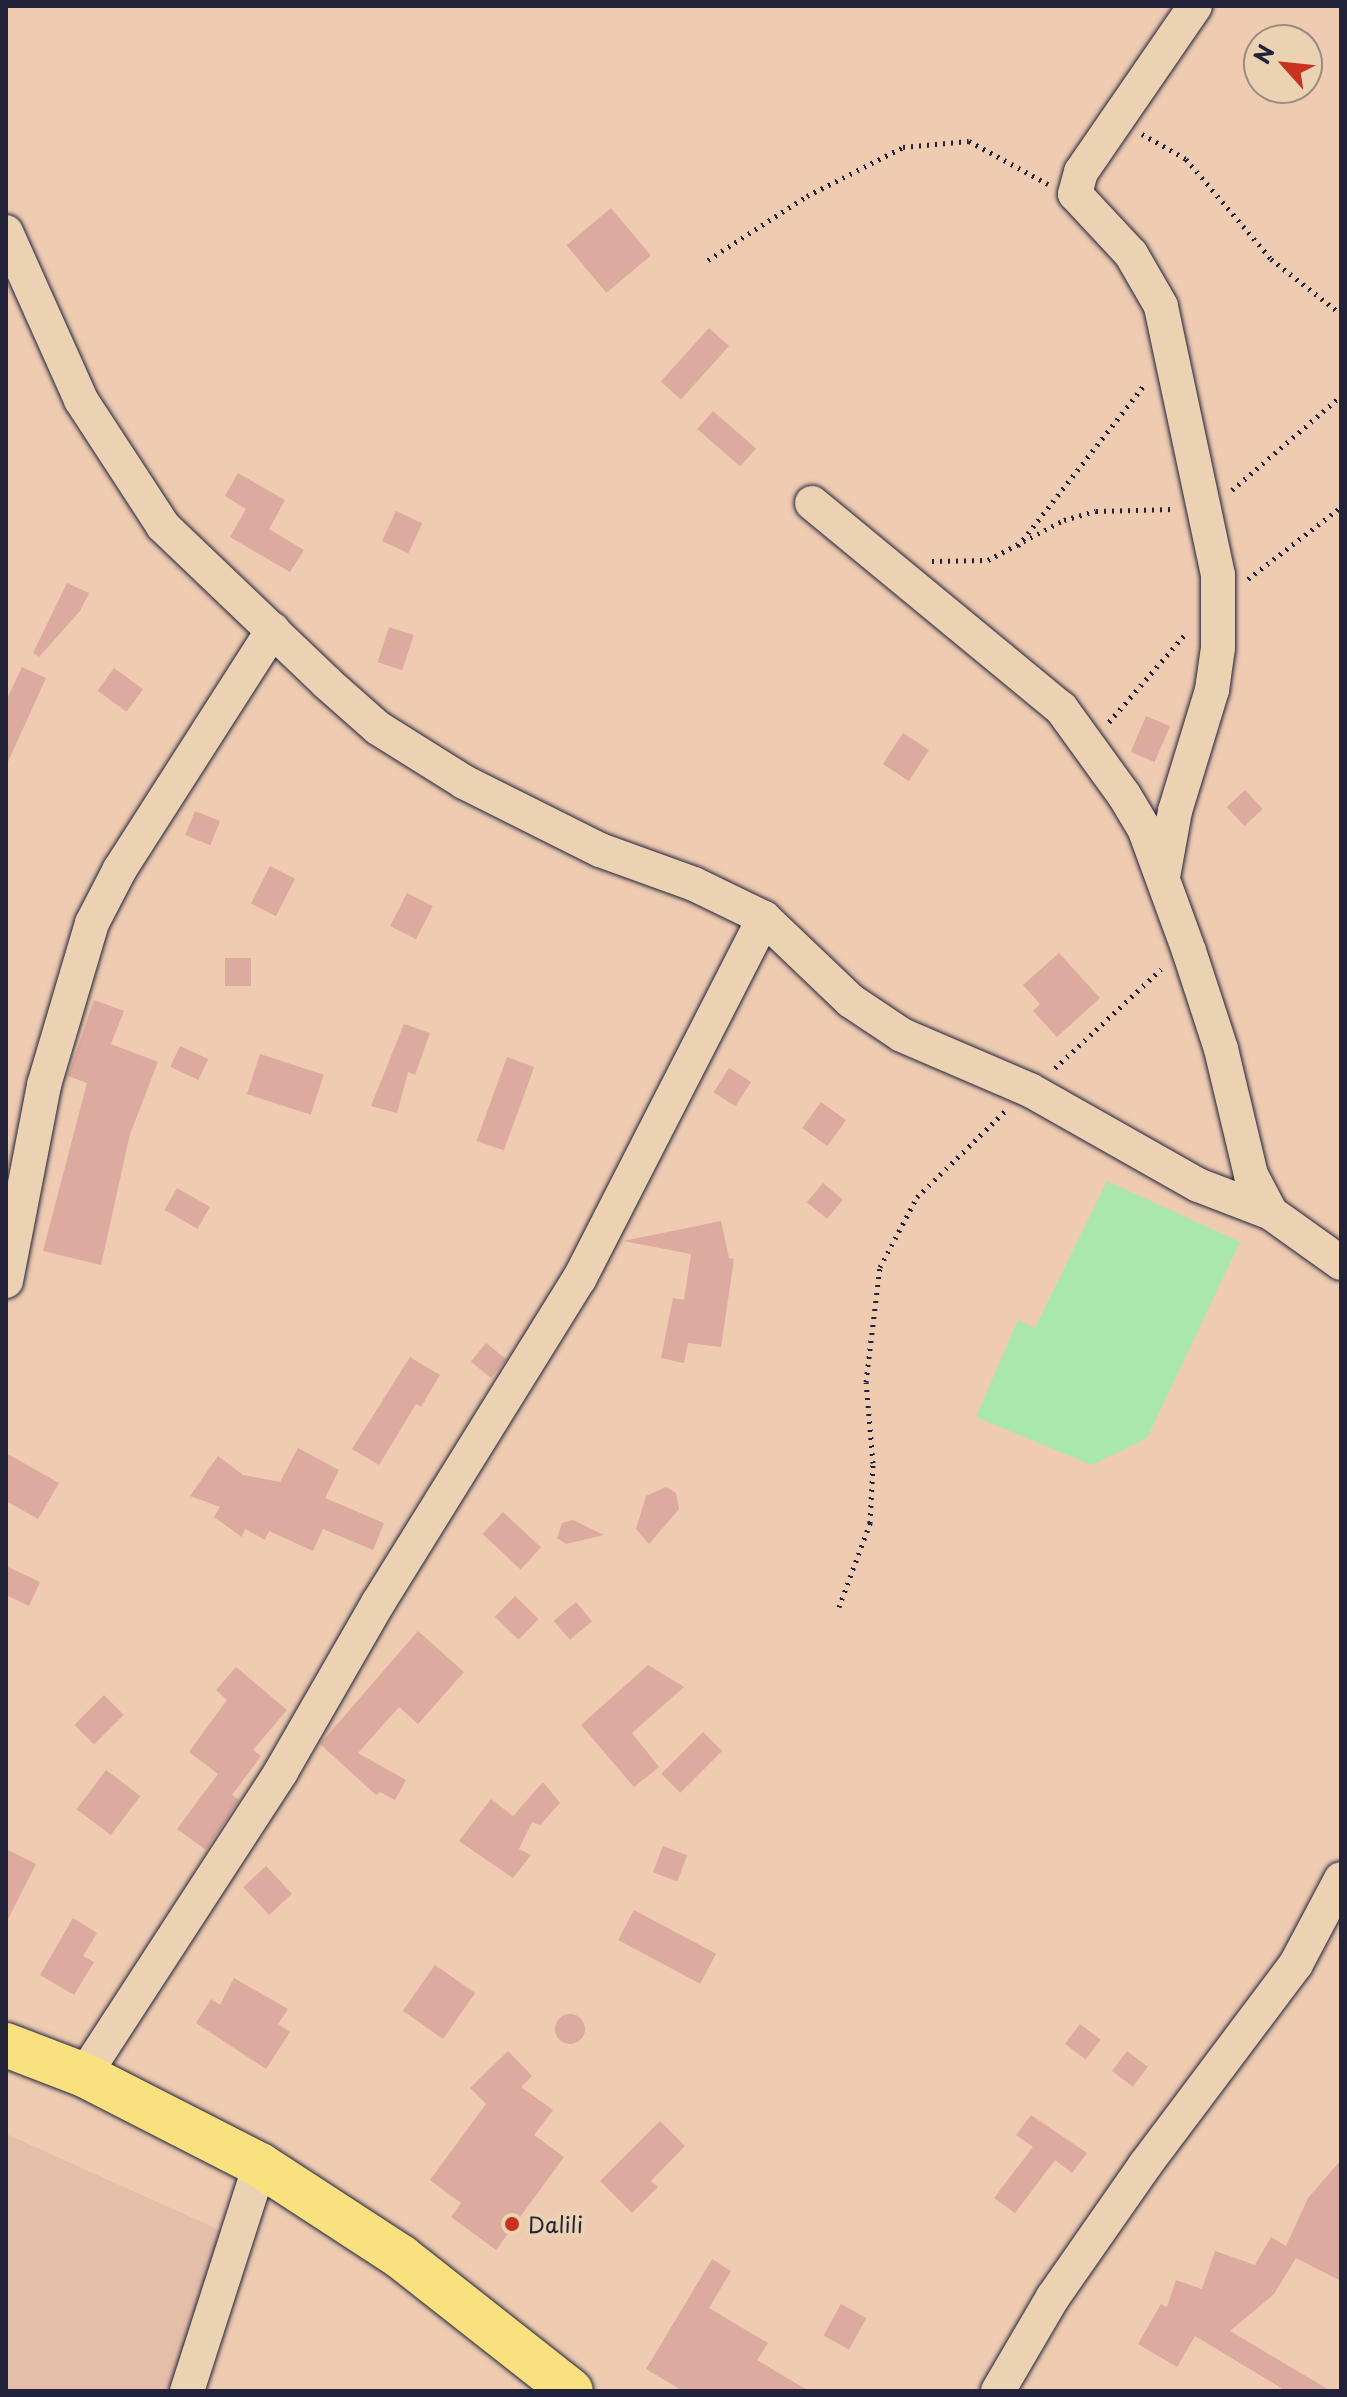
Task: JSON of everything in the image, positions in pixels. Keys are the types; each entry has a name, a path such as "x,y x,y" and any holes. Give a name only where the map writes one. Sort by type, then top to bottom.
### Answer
{"main road":[{"path":"6,2045 84,2075 260,2165 401,2257 571,2391"}],"street":[{"path":"1163,877 1175,811 1208,704 1218,648 1218,575 1201,506 1171,346 1153,286 1131,254 1075,194 1081,172 1195,6"},
{"path":"6,232 81,400 163,526 378,728 464,782 600,850 694,884 764,918 851,1001 902,1035 1030,1090 1150,1161 1271,1213 1341,1263"},
{"path":"812,503 1061,708 1124,795 1163,877 1221,1049 1251,1175 1271,1213"},
{"path":"6,1281 44,1085 92,923 120,869 273,630"},
{"path":"84,2075 281,1772 378,1603 579,1279 764,918"},
{"path":"998,2391 1053,2297 1145,2165 1296,1964 1341,1879"},
{"path":"187,2391 260,2165"}],"path":[{"path":"1118,119 1186,159 1271,259 1341,314"},
{"path":"708,260 807,196 903,147 969,141 990,149 1025,176 1075,194"},
{"path":"1015,550 1171,346"},
{"path":"883,560 988,560 1015,550 1064,520 1096,511 1201,506 1254,474 1341,396"},
{"path":"839,1607 870,1523 873,1463 866,1382 880,1267 917,1197 1152,974 1189,951"}],"shaded area":[{"path":"6,2134 233,2236 183,2391 6,2391"}],"green space":[{"path":"1107,1181 1240,1242 1147,1438 1092,1465 976,1417 1018,1320 1035,1328"}],"building":[{"path":"611,208 651,255 606,293 567,245"},
{"path":"709,328 729,346 681,400 661,382"},
{"path":"713,411 756,448 740,467 697,429"},
{"path":"238,473 285,500 269,529 304,550 290,572 230,537 246,509 225,496"},
{"path":"396,511 422,523 408,553 382,541"},
{"path":"67,583 89,593 80,611 39,657 33,653"},
{"path":"389,627 414,635 402,670 378,662"},
{"path":"22,667 46,678 6,766 6,701"},
{"path":"114,668 143,689 127,712 98,691"},
{"path":"1146,716 1170,726 1155,762 1131,752"},
{"path":"903,733 929,750 909,781 883,764"},
{"path":"1245,790 1263,809 1244,826 1227,807"},
{"path":"195,811 220,821 210,845 185,835"},
{"path":"270,866 295,879 276,916 251,903"},
{"path":"407,893 433,906 416,939 390,926"},
{"path":"1059,953 1100,998 1057,1037 1033,1011 1040,1004 1023,985"},
{"path":"225,958 251,958 251,986 225,986"},
{"path":"94,1000 124,1011 111,1044 158,1062 130,1134 101,1265 43,1251 87,1083 68,1076"},
{"path":"404,1024 430,1033 415,1075 408,1072 397,1113 371,1106"},
{"path":"180,1046 208,1059 198,1080 170,1067"},
{"path":"260,1054 324,1075 311,1115 247,1094"},
{"path":"507,1057 534,1067 504,1151 477,1141"},
{"path":"729,1068 751,1082 736,1106 714,1093"},
{"path":"821,1102 846,1120 827,1146 802,1128"},
{"path":"823,1183 843,1200 827,1219 807,1202"},
{"path":"177,1188 210,1207 197,1229 164,1210"},
{"path":"721,1221 729,1258 734,1259 721,1347 688,1343 684,1363 661,1358 673,1298 684,1300 691,1254 623,1241"},
{"path":"486,1343 506,1359 491,1378 471,1362"},
{"path":"410,1357 440,1375 421,1407 416,1404 379,1465 352,1449"},
{"path":"298,1448 339,1470 325,1498 384,1523 373,1550 323,1529 313,1551 269,1531 265,1540 245,1529 242,1537 214,1517 220,1507 190,1496 218,1456 243,1475 280,1482"},
{"path":"6,1453 59,1483 38,1519 6,1501"},
{"path":"666,1487 676,1493 679,1509 649,1544 636,1529 646,1496"},
{"path":"503,1512 541,1547 521,1569 483,1534"},
{"path":"573,1520 604,1535 566,1544 557,1538 562,1523"},
{"path":"6,1566 40,1582 29,1606 6,1595"},
{"path":"515,1596 539,1619 519,1640 495,1617"},
{"path":"576,1602 592,1621 570,1640 554,1621"},
{"path":"418,1631 464,1672 418,1724 399,1707 358,1753 406,1780 395,1800 380,1792 376,1795 320,1744"},
{"path":"648,1665 684,1687 632,1733 659,1767 634,1787 581,1725"},
{"path":"236,1667 287,1710 253,1750 261,1756 232,1795 239,1800 206,1850 177,1829 218,1774 189,1752 227,1700 216,1690"},
{"path":"104,1695 124,1715 94,1744 74,1725"},
{"path":"703,1732 722,1751 680,1793 661,1774"},
{"path":"106,1770 140,1796 111,1835 77,1809"},
{"path":"543,1782 560,1803 540,1825 532,1822 519,1849 531,1855 513,1878 459,1841 491,1799 513,1816"},
{"path":"663,1846 687,1855 677,1881 653,1872"},
{"path":"6,1849 36,1864 6,1923"},
{"path":"266,1866 292,1894 269,1915 243,1887"},
{"path":"634,1910 716,1954 700,1984 618,1940"},
{"path":"73,1918 97,1933 83,1956 94,1962 74,1995 40,1975"},
{"path":"435,1965 475,1993 443,2039 403,2011"},
{"path":"234,1978 288,2009 278,2024 290,2032 266,2069 196,2023 211,1999 220,2005"},
{"path":"570,2014 576,2015 584,2023 584,2035 576,2043 570,2044 564,2043 556,2035 555,2029 556,2023 564,2015"},
{"path":"1080,2024 1101,2040 1086,2060 1065,2044"},
{"path":"508,2051 532,2076 521,2087 553,2110 534,2135 564,2157 496,2250 451,2217 461,2203 430,2180 486,2104 470,2088"},
{"path":"1127,2051 1148,2067 1133,2087 1112,2071"},
{"path":"1031,2115 1087,2153 1072,2173 1055,2160 1015,2213 994,2198 1033,2147 1016,2135"},
{"path":"660,2121 685,2146 651,2181 658,2187 632,2213 600,2181"},
{"path":"1341,2160 1341,2281 1296,2258 1274,2294 1230,2331 1331,2391 1286,2391 1195,2336 1177,2367 1138,2344 1161,2304 1167,2307 1176,2280 1202,2289 1215,2251 1255,2265 1271,2237 1286,2246 1308,2198"},
{"path":"712,2259 731,2271 709,2308 768,2343 757,2360 809,2391 683,2391 646,2369"},
{"path":"841,2304 866,2318 849,2350 824,2335"}],"place":[{"name":"Dalili","path":"512,2224"}]}
